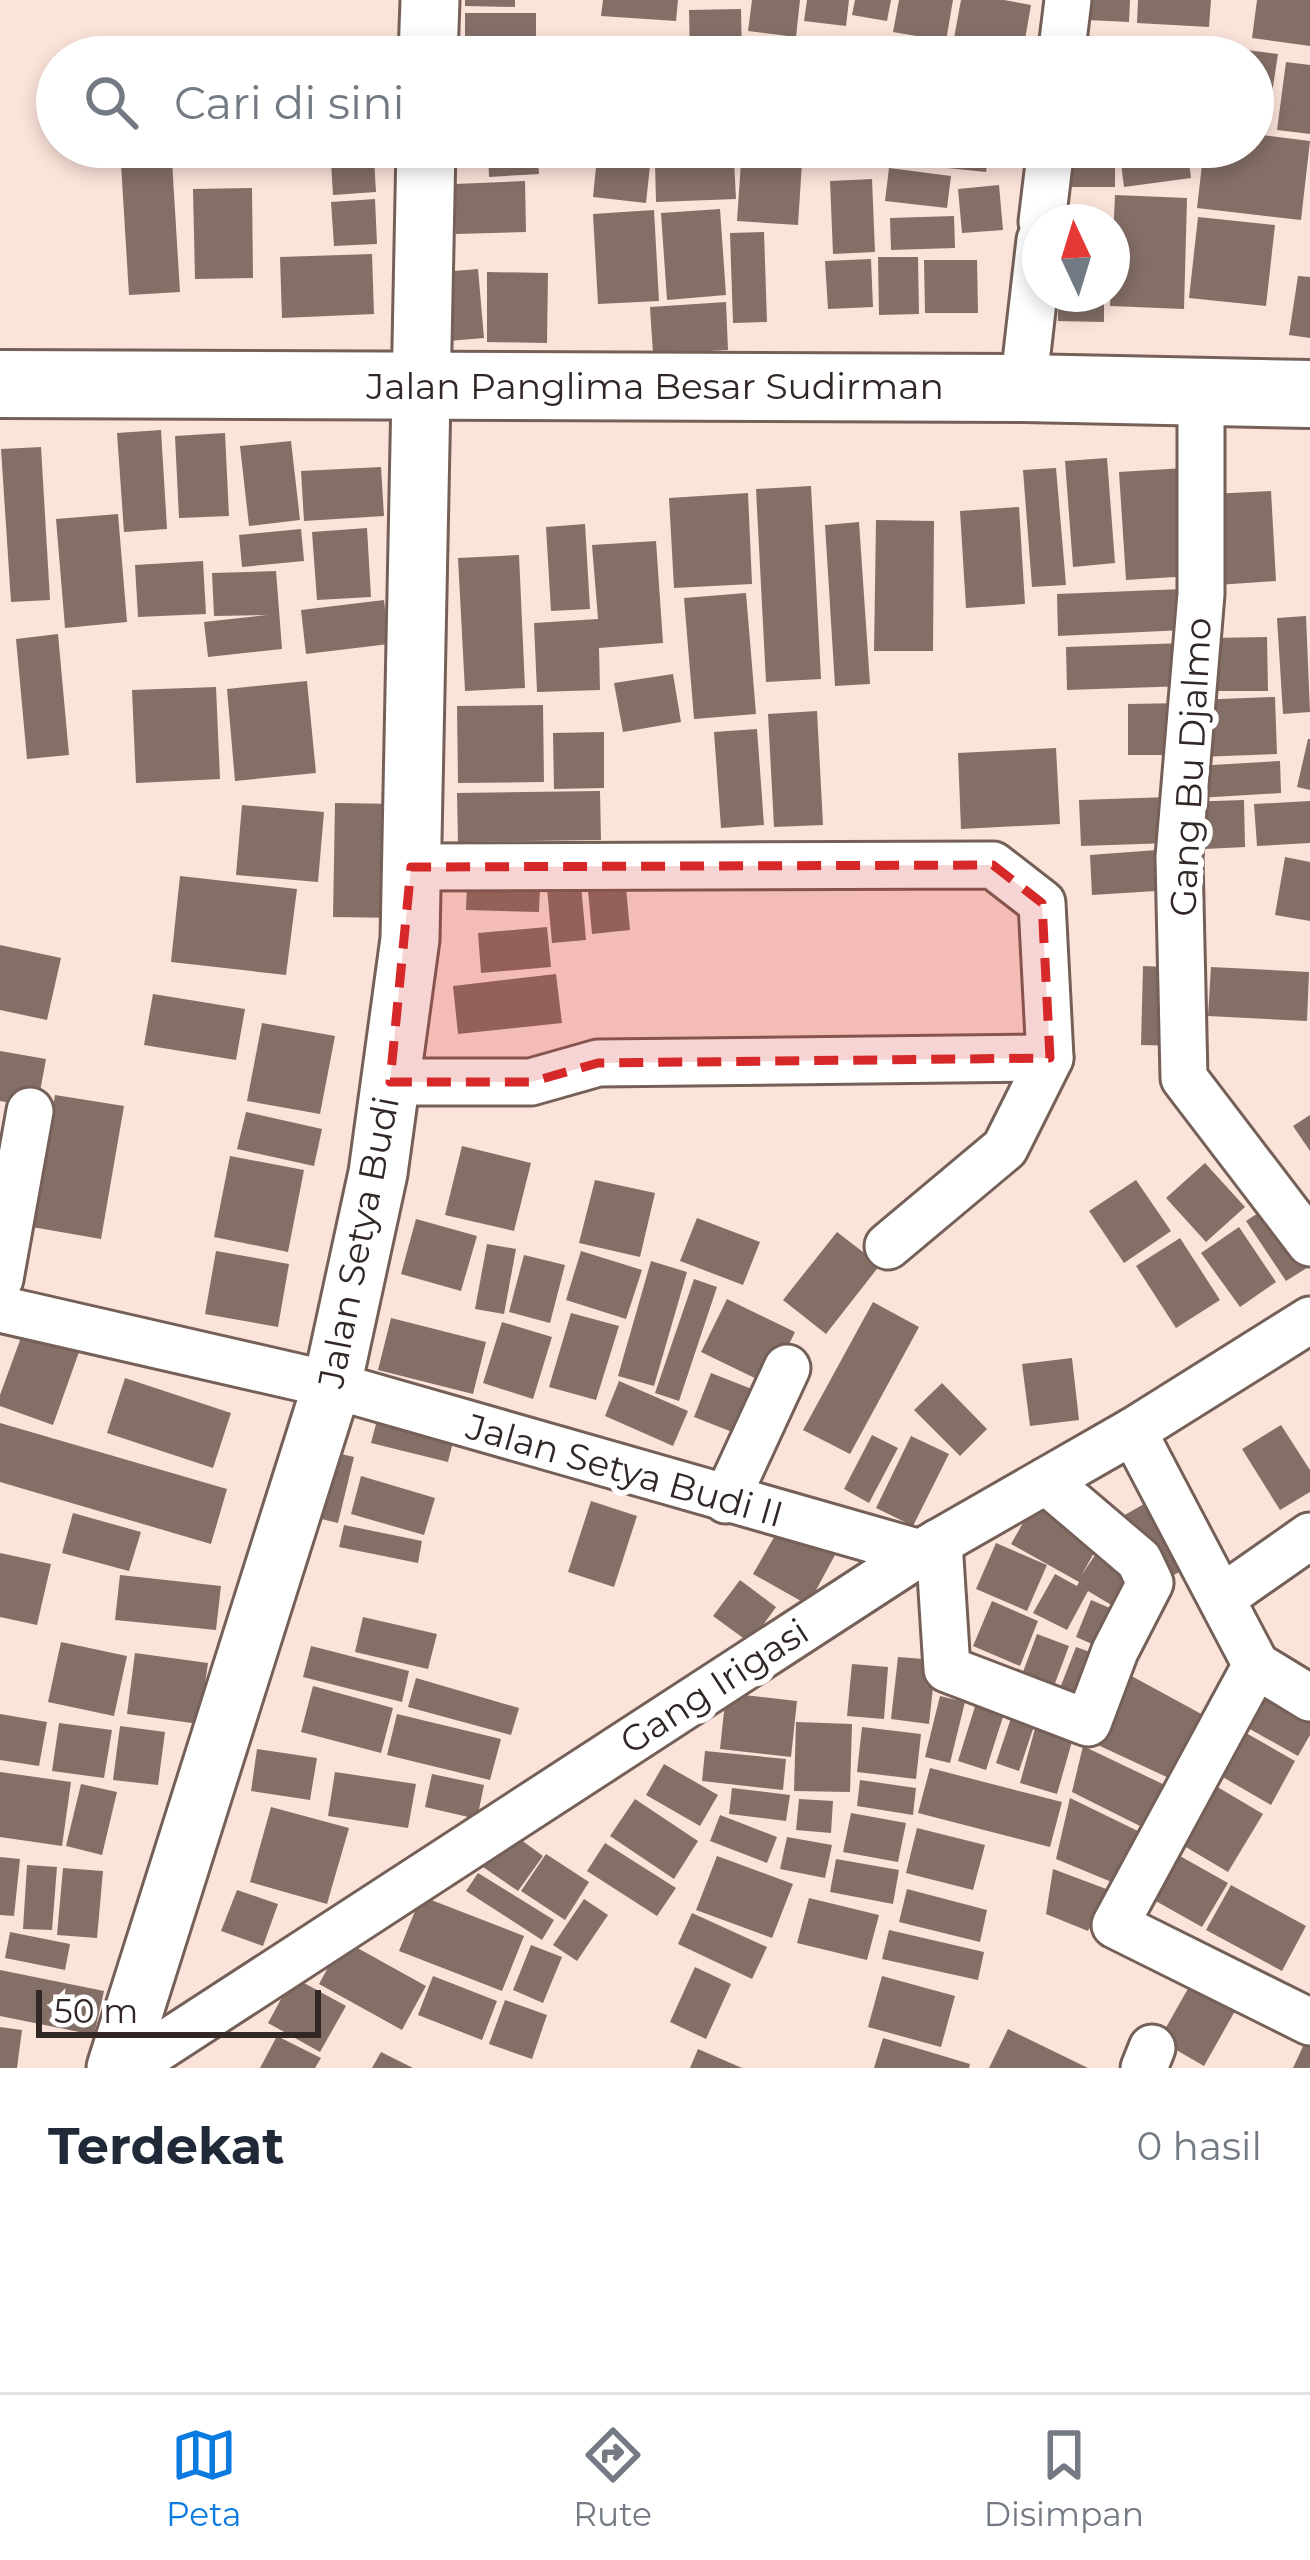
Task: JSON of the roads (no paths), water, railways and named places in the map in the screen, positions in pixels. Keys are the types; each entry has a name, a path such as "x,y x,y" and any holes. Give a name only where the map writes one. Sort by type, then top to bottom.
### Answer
{"main road":[{"name":"Jalan Panglima Besar Sudirman","path":"0,384 1023,388 1310,394"}],"street":[{"path":"429,36 430,0"},
{"path":"1064,36 1068,0"},
{"name":"Jalan Setya Budi","path":"116,2068 332,1385 378,1173 410,939 425,168"},
{"path":"1044,204 1048,168"},
{"path":"1023,388 1032,312"},
{"name":"Gang Bu Djalmo","path":"1201,392 1201,594 1179,857 1184,1078 1310,1243"},
{"path":"411,867 993,865 1042,903 1050,1058 1005,1148 888,1246"},
{"path":"390,1082 531,1082 598,1063 1050,1058"},
{"path":"0,1279 30,1111"},
{"name":"Jalan Setya Budi II","path":"0,1309 332,1385 726,1500 929,1547"},
{"name":"Gang Irigasi","path":"128,2068 929,1547 1133,1431 1310,1320"},
{"path":"726,1500 788,1368"},
{"path":"1133,1431 1256,1665 1310,1699"},
{"path":"929,1547 947,1670 1088,1724 1115,1652 1150,1583 1139,1560 1046,1481"},
{"path":"1223,1597 1310,1536"},
{"path":"1256,1665 1115,1925 1305,2007"}]}
